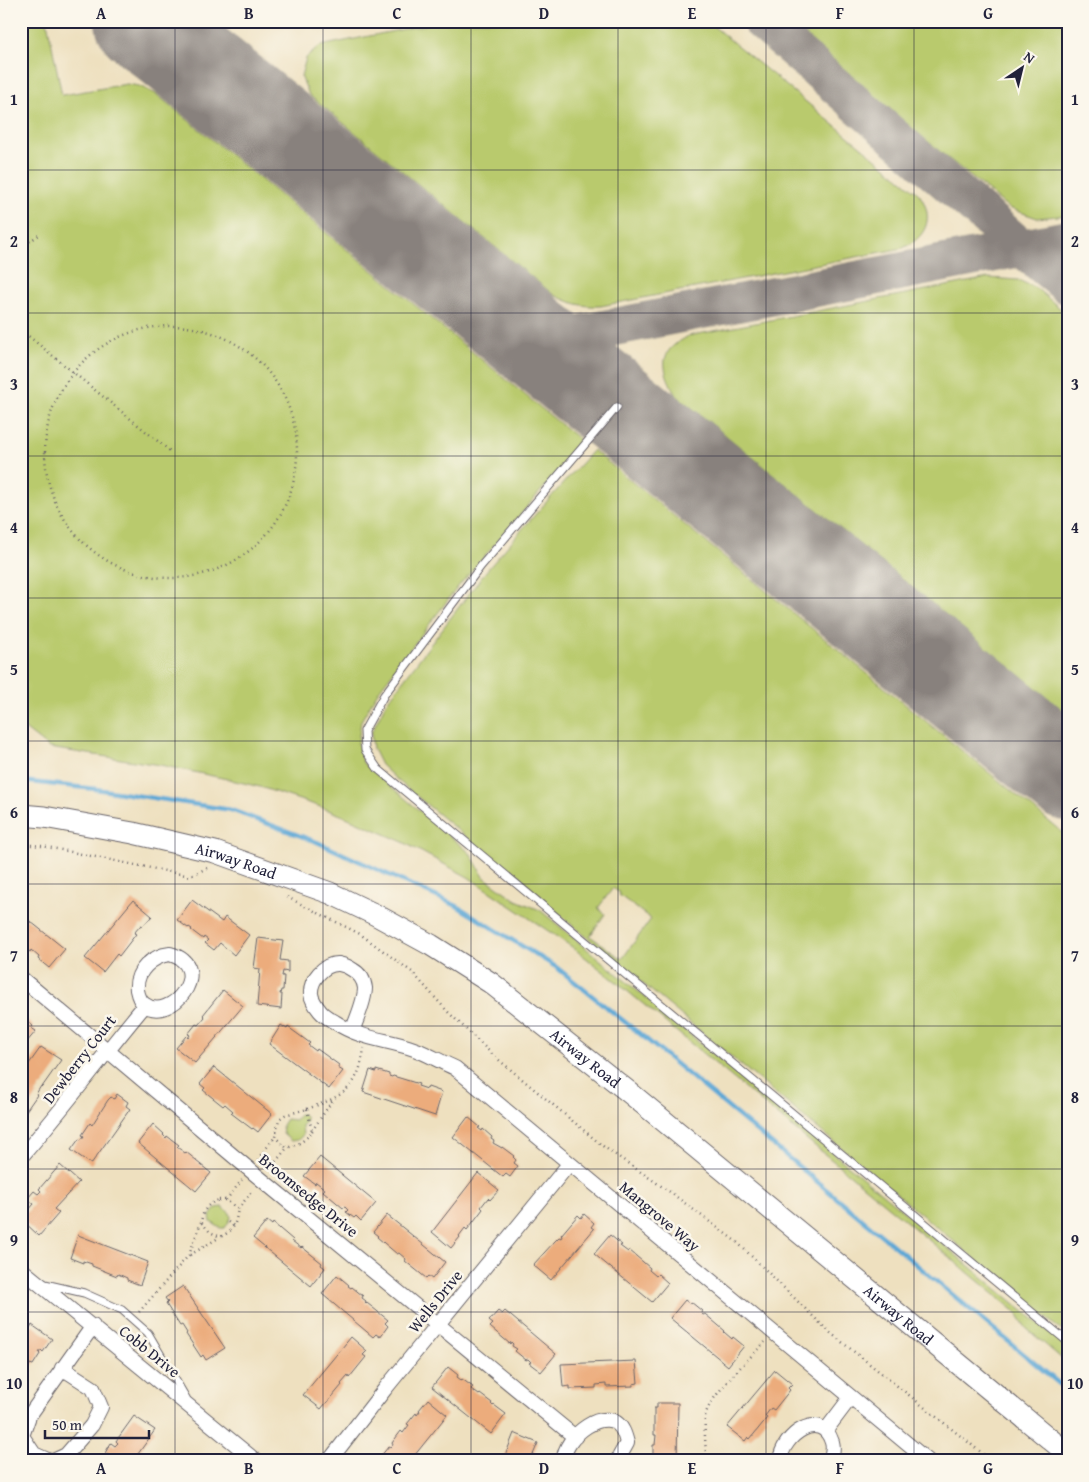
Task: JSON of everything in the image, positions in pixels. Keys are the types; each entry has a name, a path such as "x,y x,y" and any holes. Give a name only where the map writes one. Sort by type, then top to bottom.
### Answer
{"main road":[{"name":"Airway Road","path":"21,815 44,817 133,833 215,852 330,893 431,945 491,983 630,1093 1068,1454"}],"street":[{"name":"Mangrove Way","path":"352,1031 364,998 365,988 363,980 347,966 330,965 317,976 312,985 311,994 314,1003 322,1014 340,1026 365,1037 414,1049 455,1068 928,1461"},
{"name":"Broomsedge Drive","path":"21,978 256,1175 575,1437"},
{"name":"Dewberry Court","path":"21,1158 50,1125 145,1005"},
{"name":"Wells Drive","path":"328,1461 569,1164"},
{"name":"Cobb Drive","path":"21,1268 256,1461"},
{"path":"62,1368 93,1388 102,1407 92,1425 66,1455 52,1461 34,1454 22,1436 29,1416 62,1368 93,1326"},
{"path":"826,1430 852,1397"},
{"path":"564,1461 564,1455 568,1446 575,1437 587,1425 599,1419 613,1421 623,1430 627,1442 617,1461"},
{"path":"780,1461 782,1450 789,1439 801,1429 809,1426 826,1430 833,1446 833,1454 830,1461"}],"lane":[{"path":"617,407 480,566 384,694 364,730 365,750 378,769 1068,1342"},
{"path":"39,1283 84,1293 122,1310 148,1332 191,1407"}],"path":[{"path":"21,247 39,235"},
{"path":"162,325 206,330 246,349 274,377 292,413 299,452 292,492 274,527 246,555 210,573 191,576 171,579 132,573 96,555 65,523 47,482 44,438 56,396 73,372 82,360 119,336 162,325"},
{"path":"21,330 170,451"},
{"path":"21,844 42,846 190,876 206,868 215,871"},
{"path":"284,896 360,934 412,972 448,1012 493,1055 604,1147 670,1192 738,1243 828,1331 992,1461"},
{"path":"132,1319 189,1256 232,1231 238,1209 254,1189 260,1156 275,1138 279,1120 285,1115 333,1100 350,1087 361,1066 365,1037"},
{"path":"189,1256 206,1207 212,1202 226,1200 242,1180 272,1166 287,1148 304,1141 333,1100"},
{"path":"307,1109 312,1131"},
{"path":"275,1138 287,1148"},
{"path":"301,1138 304,1141"},
{"path":"226,1200 238,1209"},
{"path":"201,1222 210,1232 220,1237"},
{"path":"228,1222 234,1226"},
{"path":"706,1461 705,1417 707,1409 737,1371 773,1333"}],"green space":[{"path":"21,21 47,21 62,95 127,84 139,86 156,94 579,439 572,455 457,588 377,693 361,721 358,743 363,763 470,853 484,877 516,900 540,910 1068,1348 1068,1364 1026,1328 1017,1313 614,980 572,947 468,877 403,842 318,806 260,787 227,779 160,765 49,748 21,726"},
{"path":"444,21 707,21 919,194 927,211 926,226 918,238 903,248 601,306 576,304 565,300 554,295 309,95 301,76 306,58 320,46"},
{"path":"781,21 1068,21 1068,215 1037,218 1009,208"},
{"path":"988,278 1018,280 1036,288 1068,315 1068,714 675,394 666,371 665,359 667,353 673,346 688,336"},
{"path":"593,450 1068,837 1068,1336 381,765 373,749 371,733 386,703 487,570","holes":["613,888 620,893 619,895 651,919 622,959 590,936 605,914 598,908"]},
{"path":"302,1114 306,1120 302,1125 303,1135 298,1140 291,1141 283,1134 282,1125 286,1119 295,1120"},
{"path":"222,1207 230,1213 231,1218 225,1228 220,1228 211,1222 210,1216 216,1208"}],"building":[{"path":"133,900 152,916 134,933 136,934 119,956 117,954 103,972 85,958"},
{"path":"192,900 222,922 225,917 249,935 234,955 220,943 214,950 205,943 208,940 204,937 203,939 192,929 177,920"},
{"path":"21,914 65,949 49,968 31,950 30,952 21,945"},
{"path":"258,938 283,941 280,960 288,961 288,972 283,971 282,976 284,976 283,990 281,990 280,994 282,994 281,1009 257,1006 260,969 254,968"},
{"path":"223,990 243,1006 195,1063 176,1048 186,1036 188,1038 190,1035 188,1034 205,1017 203,1015"},
{"path":"21,1016 36,1031 21,1049"},
{"path":"281,1025 287,1029 288,1027 310,1043 308,1045 316,1051 317,1049 339,1065 338,1068 343,1071 329,1089 269,1044"},
{"path":"41,1047 61,1060 41,1086 21,1118 21,1075"},
{"path":"214,1067 272,1114 258,1132 231,1113 233,1111 225,1104 223,1106 203,1090 205,1088 200,1084"},
{"path":"370,1070 376,1072 376,1070 389,1074 392,1077 419,1084 418,1086 427,1089 428,1087 442,1092 435,1116 363,1092"},
{"path":"117,1094 128,1102 126,1106 130,1109 91,1164 71,1150 79,1139 81,1140 84,1136 82,1135 90,1123 92,1125 108,1100 111,1097 114,1099"},
{"path":"468,1117 480,1127 478,1128 482,1131 483,1129 492,1137 493,1143 514,1156 516,1160 514,1163 518,1166 510,1177 506,1174 503,1177 453,1137"},
{"path":"153,1124 166,1138 167,1136 179,1145 177,1147 211,1173 196,1191 138,1143"},
{"path":"320,1157 376,1203 361,1221 356,1216 354,1218 346,1212 348,1210 345,1207 343,1208 323,1191 325,1189 304,1176"},
{"path":"60,1165 79,1182 54,1209 59,1213 39,1236 21,1219 34,1204 27,1199 34,1191 38,1194 41,1191 39,1189"},
{"path":"478,1173 499,1190 490,1200 488,1198 481,1207 483,1209 467,1230 465,1228 451,1248 432,1232"},
{"path":"584,1214 594,1223 591,1227 594,1229 551,1280 533,1265 559,1237 561,1238 561,1235 578,1215 581,1218"},
{"path":"387,1215 445,1262 432,1279 428,1276 426,1278 373,1232"},
{"path":"267,1221 272,1225 273,1223 292,1241 322,1263 321,1265 325,1268 311,1286 253,1238"},
{"path":"78,1235 148,1262 140,1285 118,1274 117,1276 92,1266 92,1264 70,1258"},
{"path":"610,1235 622,1245 620,1246 628,1252 629,1250 650,1268 649,1270 656,1276 658,1274 668,1283 652,1302 594,1254"},
{"path":"337,1275 348,1286 363,1296 362,1298 366,1301 366,1304 388,1320 385,1323 388,1326 380,1337 376,1334 373,1337 322,1294"},
{"path":"183,1286 225,1348 206,1360 203,1355 201,1357 182,1325 180,1326 166,1304 168,1302 165,1298"},
{"path":"685,1300 690,1304 691,1302 702,1311 703,1315 705,1314 732,1339 733,1337 744,1346 728,1366 670,1318"},
{"path":"498,1311 502,1314 505,1311 556,1354 541,1372 529,1363 531,1362 528,1359 526,1360 515,1351 517,1349 512,1346 511,1342 510,1344 490,1327 493,1324 489,1321"},
{"path":"32,1325 52,1339 43,1352 41,1350 33,1365 30,1364 25,1371 27,1373 21,1381 21,1339"},
{"path":"351,1337 367,1351 363,1355 366,1357 321,1409 303,1395"},
{"path":"636,1361 638,1383 633,1384 633,1386 606,1387 606,1384 596,1385 596,1388 570,1389 570,1386 563,1387 561,1364"},
{"path":"448,1367 458,1375 457,1377 473,1387 471,1389 506,1414 491,1434 432,1387"},
{"path":"775,1370 792,1384 788,1388 790,1390 774,1410 771,1408 765,1416 767,1418 750,1439 748,1437 745,1441 727,1427"},
{"path":"428,1399 447,1415 410,1461 385,1461 380,1457 389,1446 393,1445 392,1443 401,1431 403,1433 409,1425 407,1424 416,1413 417,1415"},
{"path":"657,1403 678,1403 677,1461 653,1461 653,1445 655,1445 656,1435 654,1435 654,1408 657,1408"},
{"path":"134,1416 155,1430 133,1461 108,1461 111,1457 105,1453 111,1443 115,1446 118,1443 116,1441"},
{"path":"514,1433 538,1443 532,1457 530,1455 527,1461 503,1461"}],"waterway":[{"path":"21,781 96,789 231,810 317,842 457,906 556,967 640,1034 1068,1391"}],"taxiway":[{"path":"155,31 206,21"},
{"path":"761,21 1068,286"},
{"path":"537,342 1068,239"}],"runway":[{"path":"142,21 1068,774"}]}
